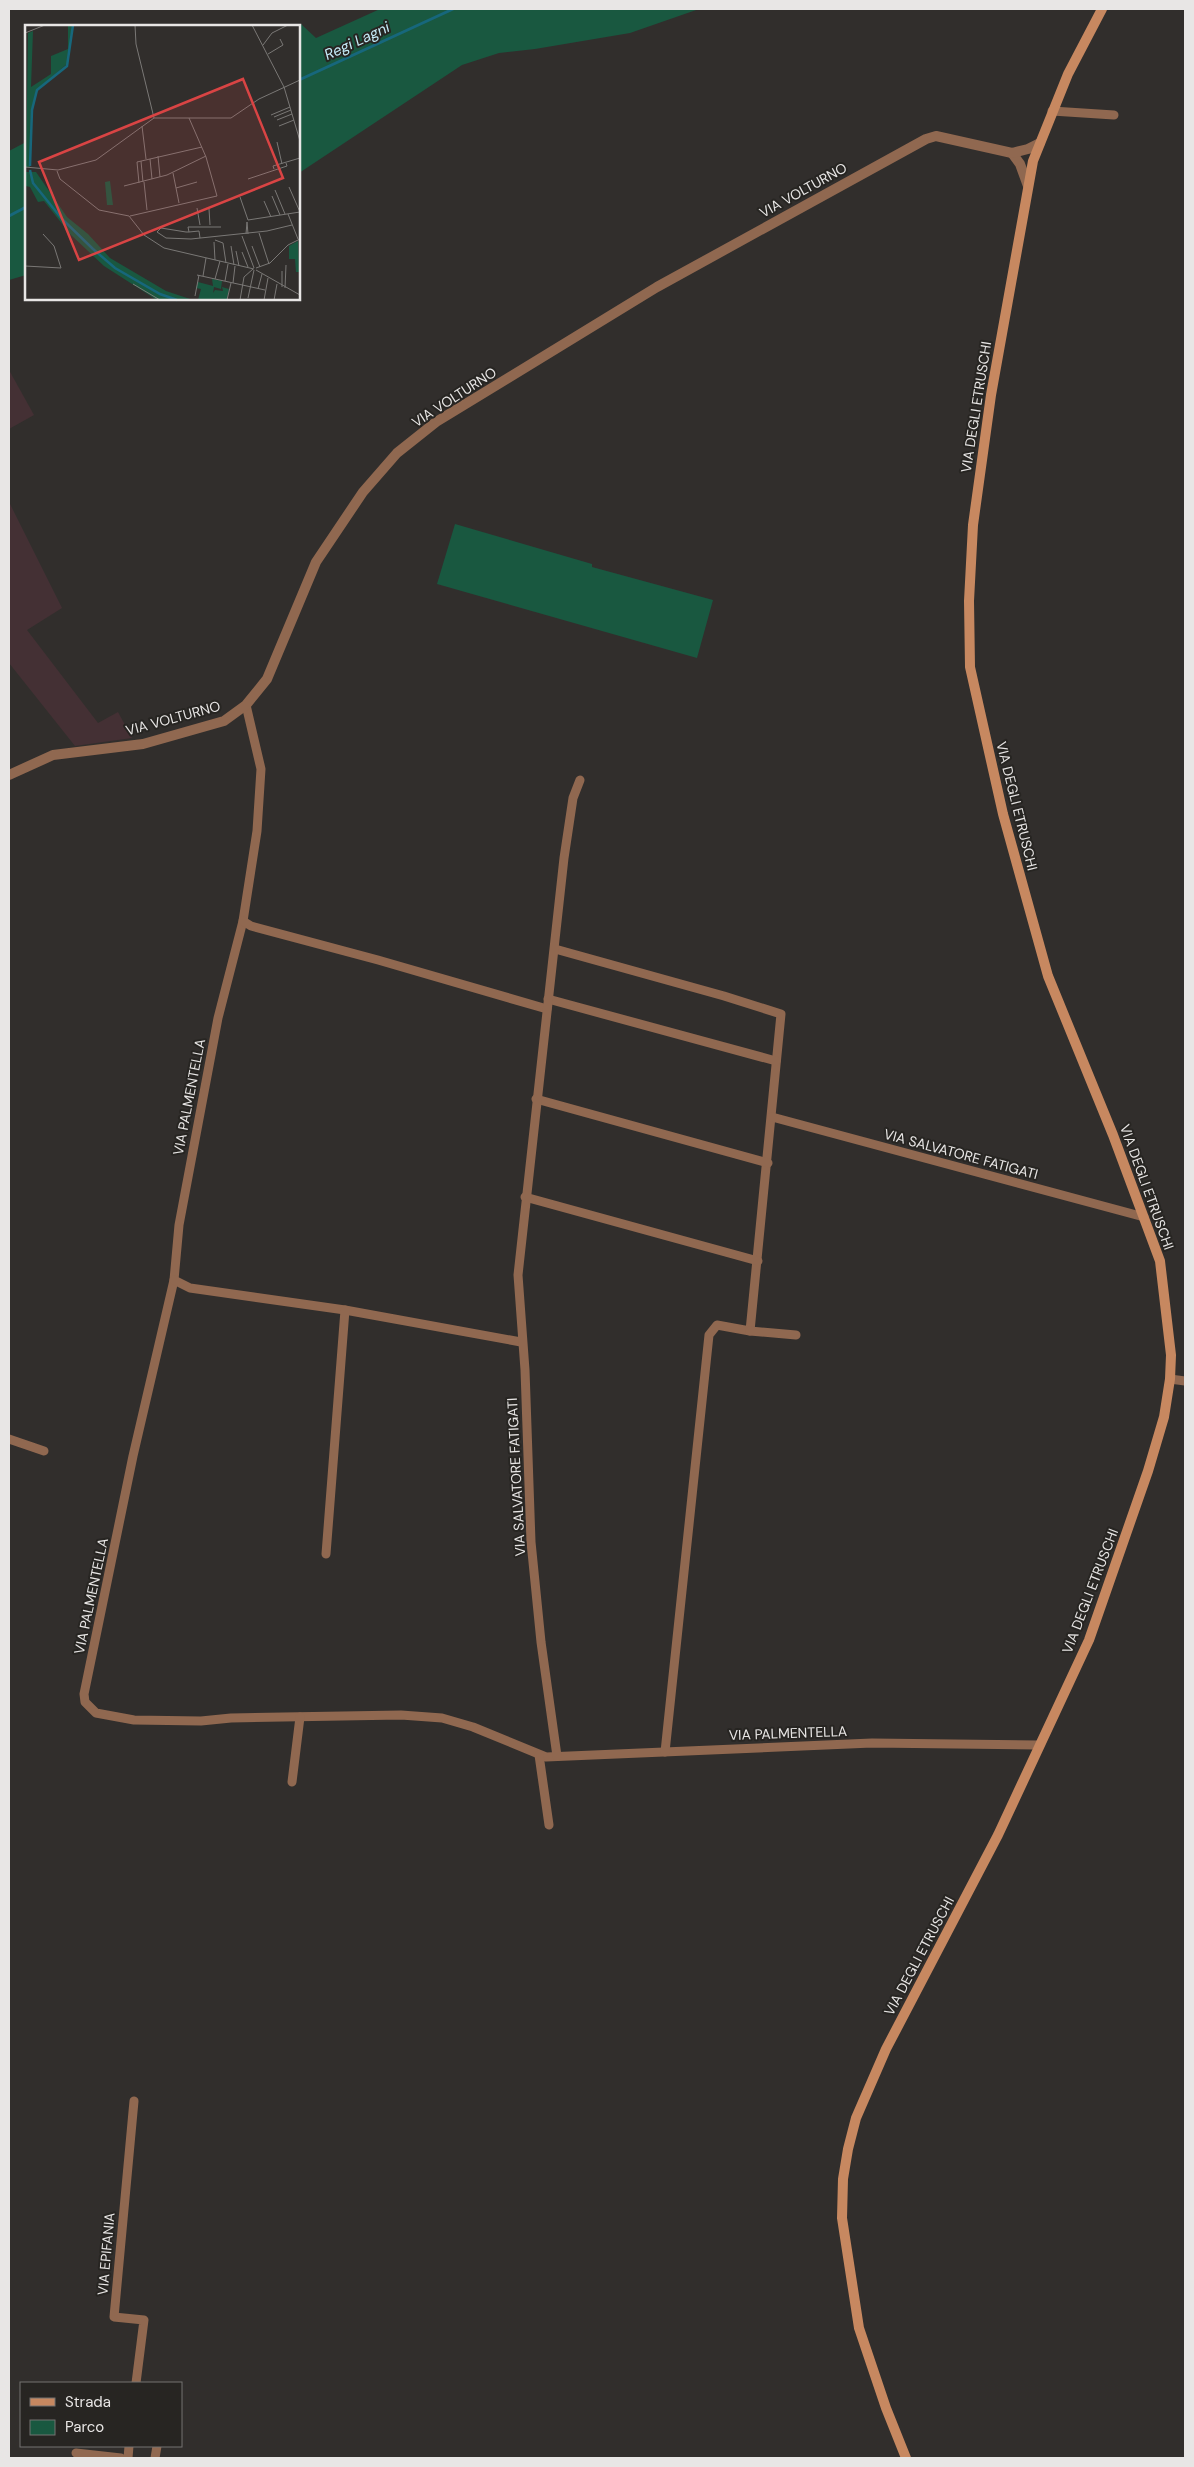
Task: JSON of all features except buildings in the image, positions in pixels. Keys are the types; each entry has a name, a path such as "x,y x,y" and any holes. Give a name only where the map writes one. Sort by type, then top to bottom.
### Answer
{"main road":[{"name":"VIA DEGLI ETRUSCHI","path":"906,2458 886,2408 859,2328 842,2218 843,2178 848,2149 856,2118 886,2049 998,1835 1089,1640 1109,1588 1159,1435 1170,1379 1171,1355 1160,1261 1113,1135 1048,976 1003,814 970,667 968,601 972,525 990,396 1033,161 1068,74 1102,9"}],"street":[{"path":"1052,111 1114,115"},
{"name":"VIA VOLTURNO","path":"9,775 54,755 143,744 224,721 246,705 267,679 316,562 363,492 391,460 436,422 657,287 926,139 936,136 1015,154 1033,161"},
{"path":"1028,186 1015,154 1040,143"},
{"name":"VIA PALMENTELLA","path":"246,705 261,769 257,831 243,921 218,1018 179,1225 174,1280 133,1456 84,1694 85,1702 96,1713 134,1720 207,1721 231,1718 401,1715 442,1718 482,1730 546,1757 872,1743 1038,1746"},
{"name":"VIA SALVATORE FATIGATI","path":"557,1756 545,1675 531,1542 525,1370 521,1342 518,1274 536,1100 571,809 574,792 580,780"},
{"path":"243,921 251,926 378,960 776,1061"},
{"path":"554,949 780,1014 768,1163 750,1331"},
{"path":"536,1100 768,1163"},
{"name":"VIA SALVATORE FATIGATI","path":"772,1117 1144,1217"},
{"path":"525,1197 758,1261"},
{"path":"174,1280 190,1288 345,1310 521,1342"},
{"path":"326,1554 345,1310"},
{"path":"665,1752 709,1335 717,1325 796,1336"},
{"path":"1170,1379 1185,1381"},
{"path":"9,1439 44,1451"},
{"path":"292,1782 300,1717"},
{"path":"538,1755 549,1825"},
{"name":"VIA EPIFANIA","path":"134,2101 114,2318 144,2320 136,2382"},
{"path":"76,2453 121,2458"}],"shaded area":[{"path":"9,370 34,415 9,429"},
{"path":"9,502 62,608 27,630 98,723 118,712 132,738 75,746 9,663"}],"green space":[{"path":"380,9 699,9 630,33 499,53 462,65 300,172 298,25 301,24 316,38"},
{"path":"25,143 25,275 9,280 9,151"},
{"path":"455,524 592,564 592,567 713,600 697,658 437,584"}],"waterway":[{"name":"Regi Lagni","path":"300,80 453,9"},
{"name":"Regi Lagni","path":"9,216 25,208"}]}
